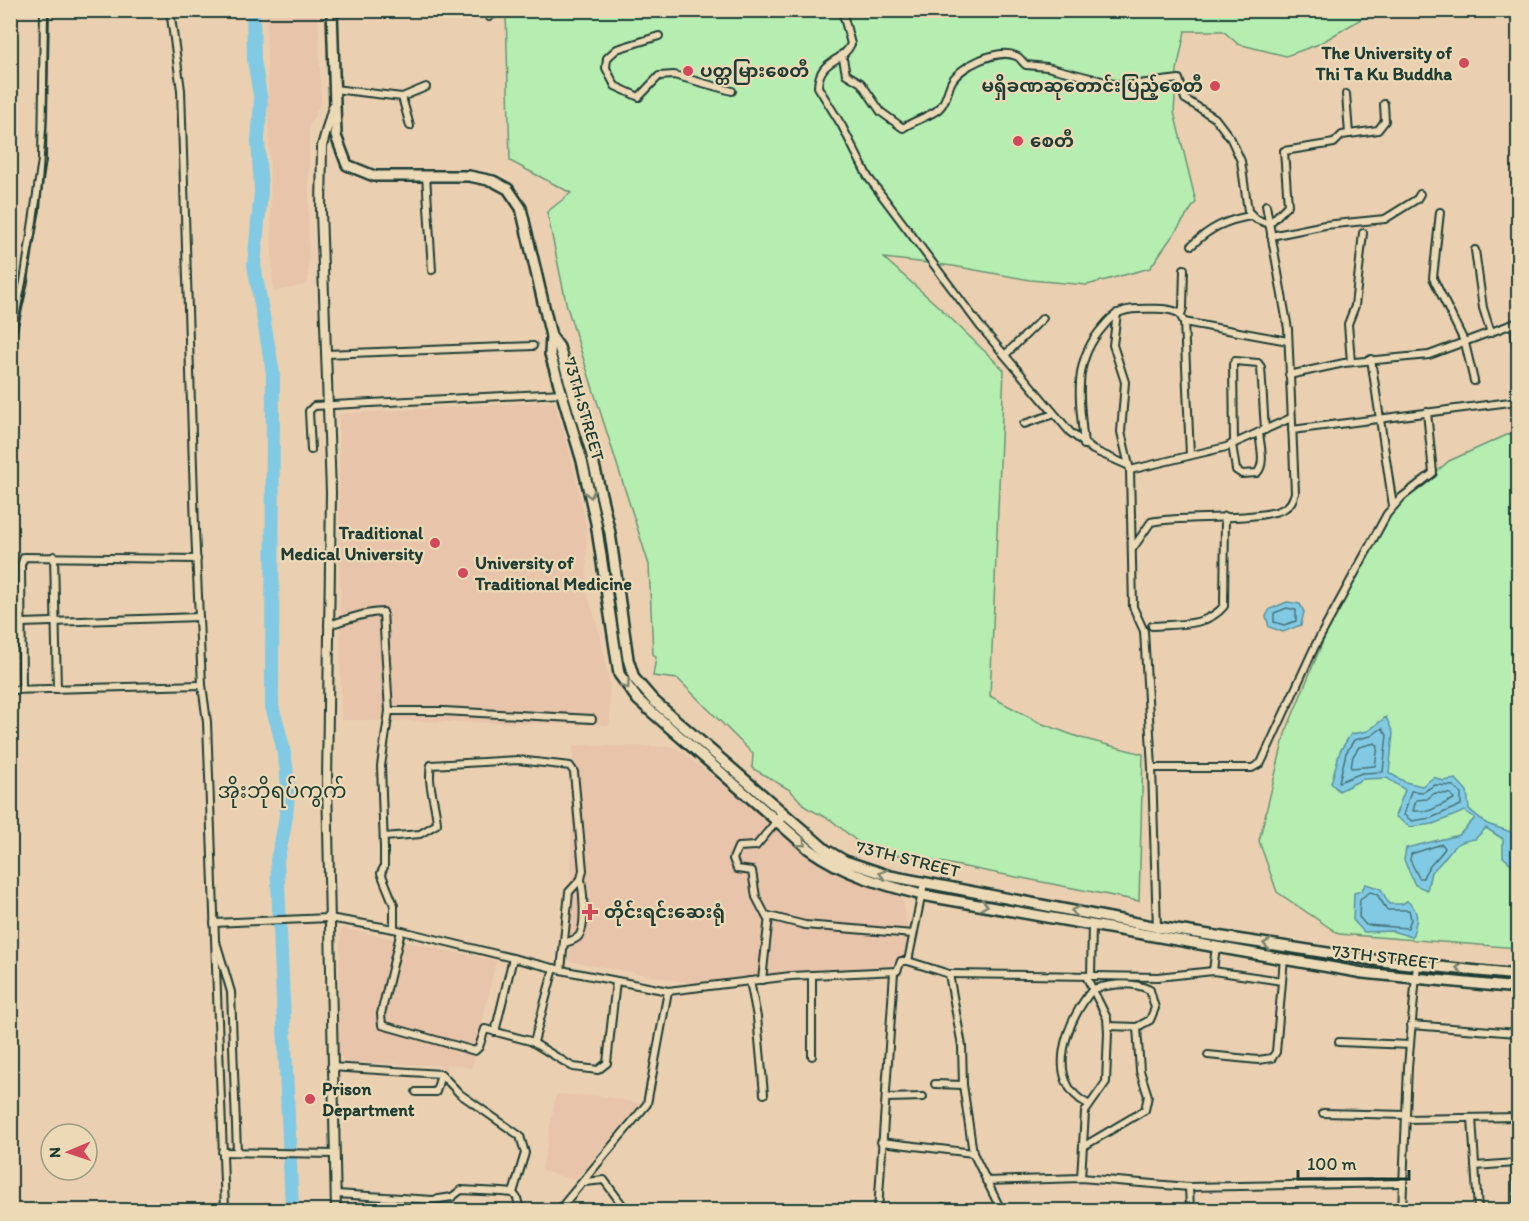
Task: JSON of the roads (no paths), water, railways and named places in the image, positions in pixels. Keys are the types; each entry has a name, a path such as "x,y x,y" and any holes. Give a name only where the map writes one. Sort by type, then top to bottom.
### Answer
{"main road":[{"path":"332,10 336,136 347,165 374,176 469,176 493,181 508,189 516,197 521,208 551,336"},
{"name":"73TH STREET","path":"551,336 550,354 596,523 616,657 622,680 638,700 780,818 826,850 845,861 874,871 1157,931 1216,946 1414,979 1518,988"},
{"name":"73TH STREET","path":"551,336 559,346 591,452 610,532 628,659 634,678 683,728 780,818 809,849 847,872 922,895 1092,924 1380,961 1518,975"}],"street":[{"path":"10,344 30,248 42,160 45,10"},
{"path":"170,10 181,90 196,559 202,685 207,722 225,1210"},
{"path":"489,17 499,10"},
{"path":"842,10 851,42 848,50 822,70 818,84 821,96 842,126 860,164 877,190 1005,355 1054,414 1084,444 1128,468 1233,444 1291,418"},
{"path":"659,36 617,49 607,58 606,68 615,86 639,97 659,76 674,75 732,91"},
{"path":"842,54 846,74 861,83 881,112 903,129 917,118 936,111 949,92 952,82 983,57 1011,54 1019,56 1026,65 1047,66 1122,86 1179,79 1185,99 1215,118 1236,149 1251,216"},
{"path":"334,89 402,96 426,87"},
{"path":"1346,94 1349,134"},
{"path":"402,96 410,126"},
{"path":"334,104 326,128 321,164 332,492 326,749 331,1067 336,1210"},
{"path":"1269,224 1288,205 1284,151 1334,143 1342,135 1378,130 1384,121 1384,104"},
{"path":"426,175 432,270"},
{"path":"1271,236 1325,225 1385,219 1417,199 1420,194"},
{"path":"1133,549 1151,522 1284,510 1295,493 1288,341 1266,204"},
{"path":"1440,212 1433,278 1465,344 1474,381"},
{"path":"1192,245 1215,226 1229,219 1251,216 1269,224"},
{"path":"1351,362 1348,324 1355,306 1363,233"},
{"path":"1475,250 1483,308 1491,333"},
{"path":"1184,269 1182,318 1190,455"},
{"path":"1084,444 1080,385 1083,358 1090,342 1117,313 1130,309 1164,309 1182,318 1288,341"},
{"path":"1117,313 1113,345 1125,382 1121,432 1128,468 1133,549 1133,608 1144,631 1152,768 1157,931"},
{"path":"1005,355 1043,318"},
{"path":"1289,375 1371,359 1429,355 1465,344 1516,323 1518,359"},
{"path":"326,354 533,346"},
{"path":"1371,359 1393,506"},
{"path":"1235,362 1258,363 1261,367 1262,458 1260,471 1242,474 1236,470 1233,444 1233,364 1235,362"},
{"path":"311,450 310,409 330,405 562,393"},
{"path":"1292,430 1518,401"},
{"path":"1152,768 1252,768 1258,766 1330,618 1393,506 1433,473 1427,412"},
{"path":"1024,424 1054,414"},
{"path":"1152,626 1202,621 1216,615 1224,606 1225,516"},
{"path":"22,689 21,560 24,556 196,559"},
{"path":"54,556 57,688"},
{"path":"328,625 369,612 383,612 388,711 381,766 384,837 384,867 381,873 394,905 394,929"},
{"path":"22,623 199,618"},
{"path":"10,690 202,685"},
{"path":"388,711 444,711 592,719"},
{"path":"384,837 420,834 437,824 436,809 428,782 431,765 499,760 568,765 574,772 584,855 581,879 583,900 581,932 578,937 564,943"},
{"path":"762,980 767,918 756,897 752,872 737,869 733,859 738,847 756,846 780,818"},
{"path":"532,1042 535,1040 564,943 565,912 569,892 581,879"},
{"path":"908,961 924,883"},
{"path":"767,918 772,916 806,926 913,934"},
{"path":"214,923 329,918 394,929 557,969 668,991 812,975 894,972"},
{"path":"1081,1178 1084,1146 1083,1124 1088,1104 1100,1094 1106,1082 1107,1018 1089,976 1092,924"},
{"path":"402,931 381,1014 382,1025 475,1051 479,1047 484,1030 532,1042 573,1067 598,1070 607,1062 616,981"},
{"path":"214,937 231,992 237,1152"},
{"path":"1213,971 1216,946"},
{"path":"495,1032 513,958"},
{"path":"1208,1055 1258,1060 1272,1058 1276,1052 1284,958"},
{"path":"878,1210 894,972 897,971 900,961 908,961 949,974 1158,977 1213,971 1282,981"},
{"path":"1402,1210 1414,979 1417,964"},
{"path":"949,974 962,1046 963,1085 973,1153 1001,1210"},
{"path":"812,975 812,1056"},
{"path":"750,981 757,1017 764,1094"},
{"path":"1093,989 1131,985 1150,990 1154,1000 1150,1020 1137,1027 1108,1026"},
{"path":"1088,1104 1081,1100 1065,1076 1063,1049 1068,1028 1093,989"},
{"path":"559,1210 585,1182 647,1104 668,991"},
{"path":"1412,1025 1518,1033"},
{"path":"1084,1146 1145,1110 1148,1096 1140,1071 1137,1027"},
{"path":"1339,1042 1410,1045"},
{"path":"331,1067 441,1074 460,1094 520,1136 525,1153 513,1193 520,1210"},
{"path":"416,1092 436,1092 441,1074"},
{"path":"935,1084 963,1085"},
{"path":"886,1098 923,1097"},
{"path":"1323,1113 1406,1117 1517,1117 1517,1210"},
{"path":"1472,1118 1478,1210"},
{"path":"881,1142 973,1153"},
{"path":"222,1152 335,1154"},
{"path":"1475,1166 1516,1163"},
{"path":"986,1181 1081,1178 1190,1187 1403,1183"},
{"path":"585,1182 604,1180 626,1210"},
{"path":"1190,1187 1190,1210"},
{"path":"336,1194 433,1200 452,1197 461,1190 513,1193"}],"water":[{"path":"1287,602 1300,604 1304,612 1301,625 1283,632 1269,627 1266,616 1270,609"},
{"path":"1386,717 1393,733 1389,773 1405,782 1422,786 1434,777 1443,781 1456,779 1467,791 1469,809 1487,824 1514,833 1518,829 1518,883 1517,869 1503,857 1503,839 1486,828 1475,839 1460,843 1450,851 1431,872 1427,890 1415,885 1404,860 1406,848 1459,835 1475,818 1465,811 1433,824 1410,827 1395,816 1405,790 1387,778 1363,779 1339,791 1331,783 1340,751 1351,734 1368,731"},
{"path":"1366,884 1381,889 1389,904 1402,904 1407,901 1411,905 1417,917 1412,937 1392,931 1364,932 1353,920 1354,893 1361,891"}],"waterway":[{"path":"253,10 254,60 261,101 258,141 261,191 254,265 273,373 272,707 283,747 288,783 286,819 277,860 292,1210"}],"railway":[{"path":"10,365 40,210 47,115 49,10"}],"place":[{"name":"The University of Thi Ta Ku Buddha","path":"1464,63"},
{"name":"ပတ္တမြားစေတီ","path":"688,71"},
{"name":"မရှိခဏဆုတောင်းပြည့်စေတီ","path":"1215,86"},
{"name":"စေတီ","path":"1018,141"},
{"name":"Traditional Medical University","path":"435,543"},
{"name":"University of Traditional Medicine","path":"463,573"},
{"name":"တိုင်းရင်းဆေးရုံ","path":"590,912"},
{"name":"Prison Department","path":"310,1099"}],"district":[{"name":"အိုးဘိုရပ်ကွက်","path":"282,791"}]}
